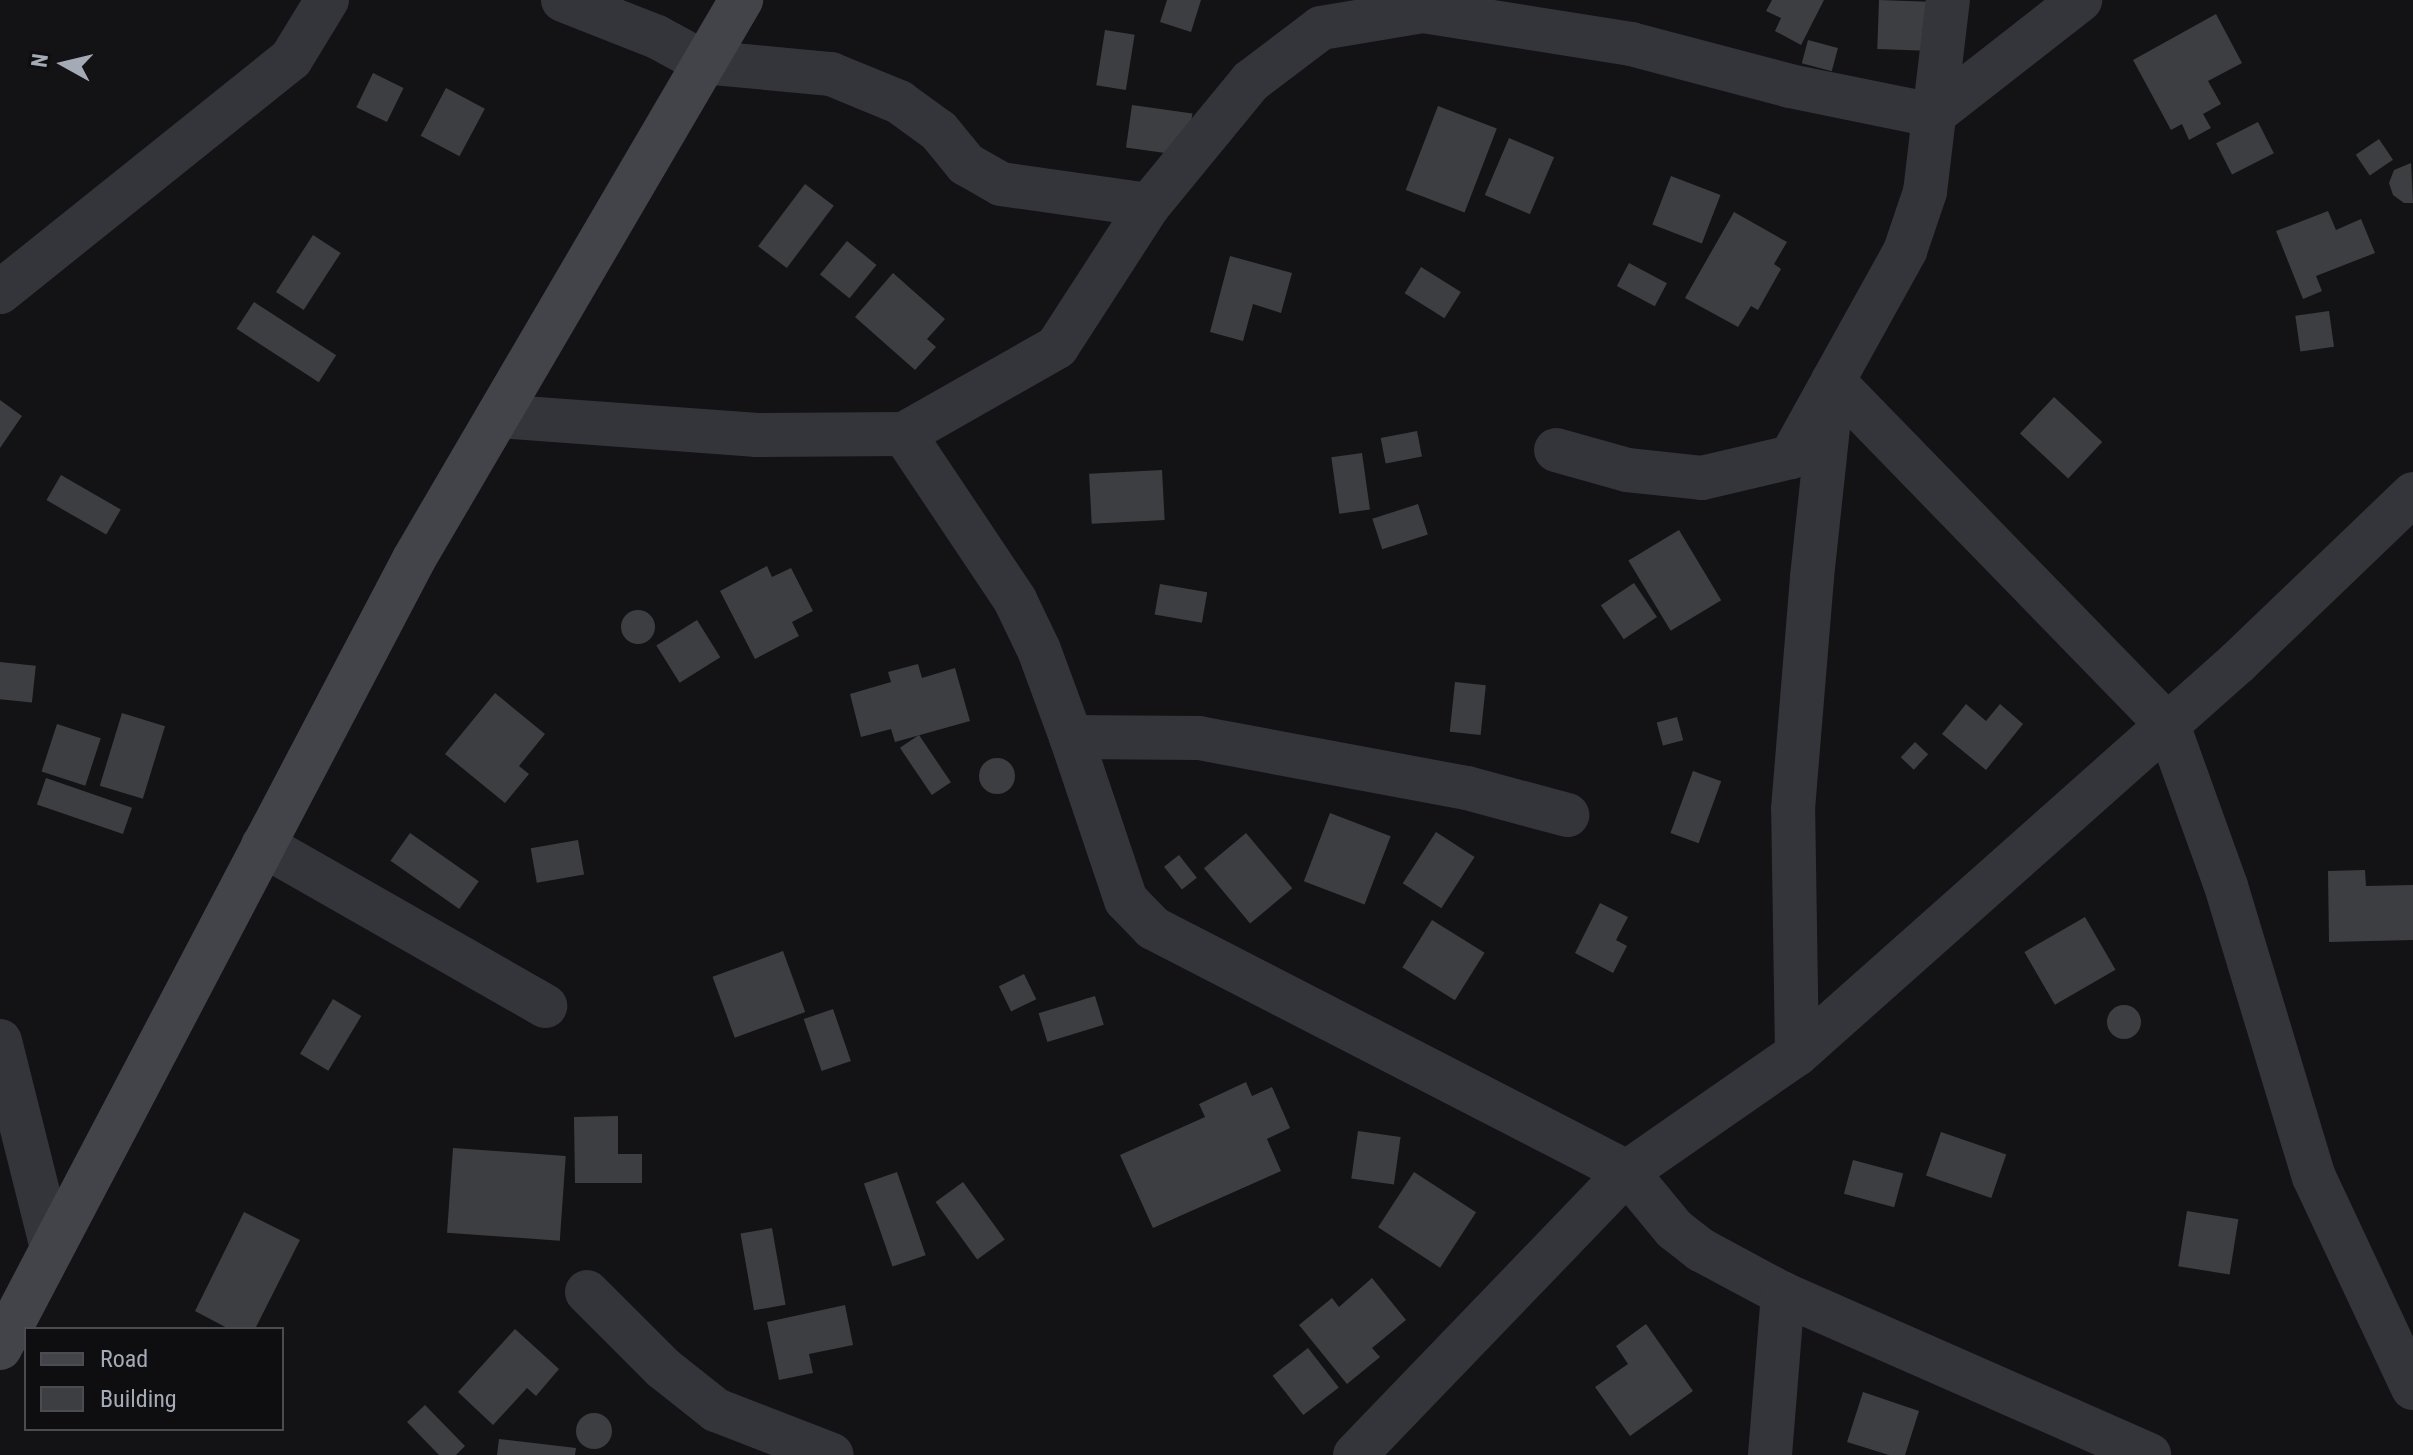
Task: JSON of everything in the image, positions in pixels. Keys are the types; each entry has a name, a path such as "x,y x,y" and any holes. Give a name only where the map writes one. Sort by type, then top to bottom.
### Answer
{"main road":[{"path":"0,1348 414,559 741,0"}],"street":[{"path":"0,292 291,59 327,0"},
{"path":"563,0 657,37 703,62 831,74 899,102 939,131 966,164 1001,184 1149,205"},
{"path":"1556,450 1627,470 1702,478 1791,457 1905,251 1925,192 1948,0"},
{"path":"498,416 757,435 904,434 1057,347 1149,205 1251,81 1321,28 1423,11 1631,44 1790,86 1933,115 2080,0"},
{"path":"1833,381 2168,725 2226,886 2314,1177 2413,1388"},
{"path":"1797,1054 1793,809 1812,577 1833,381"},
{"path":"904,434 1015,600 1039,650 1126,900 1153,928 1627,1172 1674,1229 1701,1250 1783,1294 2149,1455"},
{"path":"1355,1455 1627,1172 1797,1054 2168,725 2413,494"},
{"path":"1071,737 1214,741 1467,788 1567,815"},
{"path":"263,845 545,1006"},
{"path":"0,1041 52,1248"},
{"path":"587,1292 663,1368 716,1410 832,1455"},
{"path":"1770,1455 1783,1294"}],"building":[{"path":"1167,0 1201,0 1191,32 1160,22"},
{"path":"1772,0 1824,0 1801,45 1775,31 1781,18 1766,11"},
{"path":"1879,0 1928,2 1926,51 1877,49"},
{"path":"2216,14 2242,63 2208,81 2221,104 2203,114 2211,128 2189,140 2182,124 2171,130 2133,60"},
{"path":"1105,30 1135,35 1126,90 1096,85"},
{"path":"1808,40 1838,48 1832,71 1802,63"},
{"path":"373,73 404,88 387,122 356,107"},
{"path":"446,88 485,109 459,156 421,136"},
{"path":"1132,105 1192,113 1186,156 1126,148"},
{"path":"1438,106 1497,129 1465,213 1406,190"},
{"path":"2258,122 2274,153 2232,175 2216,143"},
{"path":"1509,138 1554,157 1530,214 1485,195"},
{"path":"2379,139 2393,160 2370,175 2356,155"},
{"path":"2411,163 2413,203 2404,203 2393,195 2389,183 2394,170"},
{"path":"1671,176 1720,195 1702,244 1652,225"},
{"path":"805,184 834,206 787,268 758,246"},
{"path":"2328,211 2336,230 2361,219 2375,253 2316,276 2322,291 2303,299 2276,231"},
{"path":"1734,212 1787,242 1774,264 1781,269 1758,310 1751,306 1738,327 1685,298"},
{"path":"313,235 341,253 304,310 276,292"},
{"path":"847,241 877,265 849,298 820,274"},
{"path":"1230,256 1292,273 1281,313 1253,304 1243,341 1210,332"},
{"path":"1629,263 1667,283 1655,306 1617,286"},
{"path":"1421,267 1461,292 1444,318 1405,293"},
{"path":"893,273 945,319 927,339 936,347 915,370 855,317"},
{"path":"254,302 336,355 319,382 237,329"},
{"path":"2329,311 2334,347 2300,351 2295,316"},
{"path":"2054,397 2102,442 2068,479 2020,434"},
{"path":"0,400 22,416 0,448"},
{"path":"1417,431 1422,457 1386,464 1381,438"},
{"path":"1362,453 1370,509 1339,514 1331,457"},
{"path":"1162,470 1165,520 1092,524 1089,474"},
{"path":"61,475 121,510 106,535 46,500"},
{"path":"1418,504 1428,534 1382,549 1372,519"},
{"path":"1679,530 1721,600 1671,631 1628,560"},
{"path":"767,566 772,577 791,568 813,611 792,622 799,636 755,659 720,591"},
{"path":"1634,583 1657,617 1624,639 1601,605"},
{"path":"1160,584 1207,592 1202,623 1155,615"},
{"path":"638,610 650,615 655,627 650,639 638,644 626,639 621,627 626,615"},
{"path":"697,620 720,657 680,683 656,645"},
{"path":"0,662 36,666 32,703 0,699"},
{"path":"918,664 922,678 955,668 970,721 895,742 891,729 861,737 850,694 891,682 888,672"},
{"path":"1455,682 1486,685 1481,735 1450,732"},
{"path":"495,693 545,734 519,766 529,774 505,803 445,754"},
{"path":"1966,704 1986,721 2000,704 2023,724 1986,770 1942,734"},
{"path":"122,713 165,726 143,799 100,786"},
{"path":"1677,717 1683,740 1663,746 1657,722"},
{"path":"57,724 101,738 85,786 42,772"},
{"path":"919,735 951,782 932,795 900,748"},
{"path":"1915,742 1928,754 1914,770 1901,757"},
{"path":"997,758 1010,763 1015,776 1010,789 997,794 984,789 979,776 984,763"},
{"path":"1693,771 1721,781 1699,843 1670,833"},
{"path":"46,778 132,808 123,834 37,804"},
{"path":"1330,813 1391,836 1365,904 1304,881"},
{"path":"1436,832 1475,857 1441,908 1403,883"},
{"path":"410,833 479,881 459,909 390,861"},
{"path":"1246,833 1292,888 1250,924 1204,868"},
{"path":"578,840 584,874 537,883 531,848"},
{"path":"1179,855 1197,878 1182,890 1164,867"},
{"path":"2365,870 2366,886 2413,885 2413,940 2329,942 2328,871"},
{"path":"1600,903 1628,917 1616,940 1627,946 1613,973 1575,953"},
{"path":"2085,917 2116,970 2055,1005 2024,952"},
{"path":"1432,920 1485,953 1455,1000 1402,967"},
{"path":"783,951 805,1012 735,1038 713,977"},
{"path":"1024,974 1036,999 1011,1011 999,986"},
{"path":"1095,996 1104,1025 1047,1042 1039,1013"},
{"path":"333,999 361,1016 328,1071 300,1054"},
{"path":"2124,1005 2136,1010 2141,1022 2136,1034 2124,1039 2112,1034 2107,1022 2112,1010"},
{"path":"833,1009 851,1061 822,1071 804,1019"},
{"path":"1246,1082 1252,1096 1272,1087 1290,1128 1267,1139 1281,1171 1153,1228 1120,1155 1205,1117 1199,1104"},
{"path":"618,1116 618,1154 642,1154 642,1183 575,1183 574,1117"},
{"path":"1358,1131 1401,1137 1394,1185 1351,1179"},
{"path":"1941,1132 2006,1154 1991,1198 1926,1175"},
{"path":"453,1148 566,1156 560,1241 447,1233"},
{"path":"1853,1160 1903,1173 1894,1207 1844,1194"},
{"path":"897,1172 926,1255 893,1267 864,1183"},
{"path":"1414,1172 1476,1212 1440,1268 1378,1227"},
{"path":"963,1182 1005,1239 977,1259 935,1202"},
{"path":"2187,1211 2238,1219 2230,1274 2178,1266"},
{"path":"244,1212 300,1240 256,1327 225,1327 195,1311"},
{"path":"772,1228 786,1305 754,1310 740,1234"},
{"path":"1372,1278 1406,1320 1372,1348 1380,1357 1347,1384 1299,1325 1332,1298 1339,1307"},
{"path":"845,1305 853,1345 809,1354 813,1373 779,1380 767,1322"},
{"path":"1646,1324 1693,1391 1630,1436 1595,1387 1628,1364 1616,1346"},
{"path":"515,1329 559,1369 536,1396 527,1388 493,1425 458,1392"},
{"path":"1308,1348 1339,1387 1303,1415 1273,1376"},
{"path":"1863,1392 1919,1411 1905,1455 1889,1455 1847,1442"},
{"path":"425,1405 465,1446 456,1455 439,1455 407,1422"},
{"path":"594,1413 607,1418 612,1431 607,1444 594,1449 581,1444 576,1431 581,1418"},
{"path":"499,1439 576,1448 575,1455 497,1455"}]}
